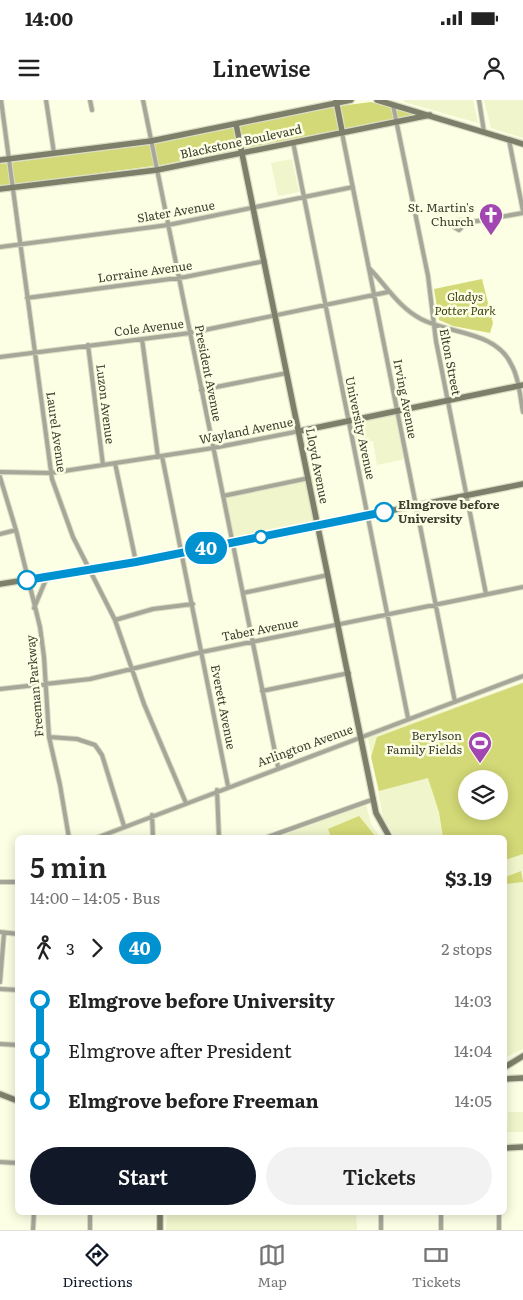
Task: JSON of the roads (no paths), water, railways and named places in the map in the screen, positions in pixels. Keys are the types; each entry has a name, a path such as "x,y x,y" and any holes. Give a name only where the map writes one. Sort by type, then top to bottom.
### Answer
{"street":[{"name":"Laurel Avenue","path":"1,100 51,473 66,520 89,571 115,620 132,668 186,803"},
{"path":"46,100 54,153"},
{"path":"90,100 92,110"},
{"name":"President Avenue","path":"142,100 278,767"},
{"name":"Blackstone Boulevard","path":"0,160 151,141 351,100"},
{"path":"377,100 523,144"},
{"path":"478,100 484,132"},
{"name":"Irving Avenue","path":"336,102 455,702"},
{"name":"Elton Street","path":"392,104 428,276 433,324 486,594"},
{"name":"Blackstone Boulevard","path":"0,189 157,170 396,120 430,115"},
{"name":"Lloyd Avenue","path":"236,124 378,818 388,835"},
{"path":"466,223 523,212 509,140"},
{"name":"University Avenue","path":"293,141 408,718"},
{"name":"Slater Avenue","path":"0,247 168,225 353,187"},
{"name":"Lorraine Avenue","path":"27,298 179,278 265,261"},
{"path":"369,268 388,292 410,312 433,324 478,338 495,346 507,356 520,386 523,412"},
{"name":"Cole Avenue","path":"0,357 190,333 388,292"},
{"name":"Everett Avenue","path":"142,339 160,456 193,604 228,786"},
{"name":"Luzon Avenue","path":"88,345 103,465"},
{"path":"201,390 288,373"},
{"name":"Wayland Avenue","path":"0,472 51,473 213,448 520,386"},
{"path":"115,463 136,562"},
{"name":"Freeman Parkway","path":"0,477 16,530 43,649 49,737 60,784 68,835"},
{"path":"223,496 309,478"},
{"path":"0,584 89,571 523,484"},
{"path":"0,534 16,530"},
{"path":"242,593 328,575"},
{"path":"34,608 46,577"},
{"name":"Taber Avenue","path":"0,689 90,679 252,641 523,587"},
{"path":"115,620 153,608 193,604"},
{"path":"262,691 349,673"},
{"name":"Arlington Avenue","path":"103,835 217,790 523,676"},
{"path":"49,737 77,739 95,744 100,750 124,826"},
{"path":"217,790 219,835"},
{"path":"274,835 374,799"},
{"path":"152,815 153,835"},
{"path":"0,882 15,882"},
{"path":"0,982 2,932 15,934"},
{"path":"0,989 15,990"},
{"path":"0,1044 15,1045"},
{"path":"507,1066 523,1056"},
{"path":"507,1079 523,1078"},
{"path":"0,1094 15,1101"},
{"path":"507,1148 523,1148"},
{"path":"0,1162 15,1163"},
{"path":"33,1230 34,1215"},
{"path":"90,1215 90,1230"},
{"path":"160,1215 160,1230"},
{"path":"380,1215 381,1230"},
{"path":"441,1215 442,1230"},
{"path":"499,1215 499,1230"}],"place":[{"name":"St. Martin's Church","path":"491,236"},
{"name":"Elmgrove before University","path":"384,512"},
{"name":"Berylson Family Fields","path":"480,764"}],"park label":[{"name":"Gladys Potter Park","path":"465,304"}]}
